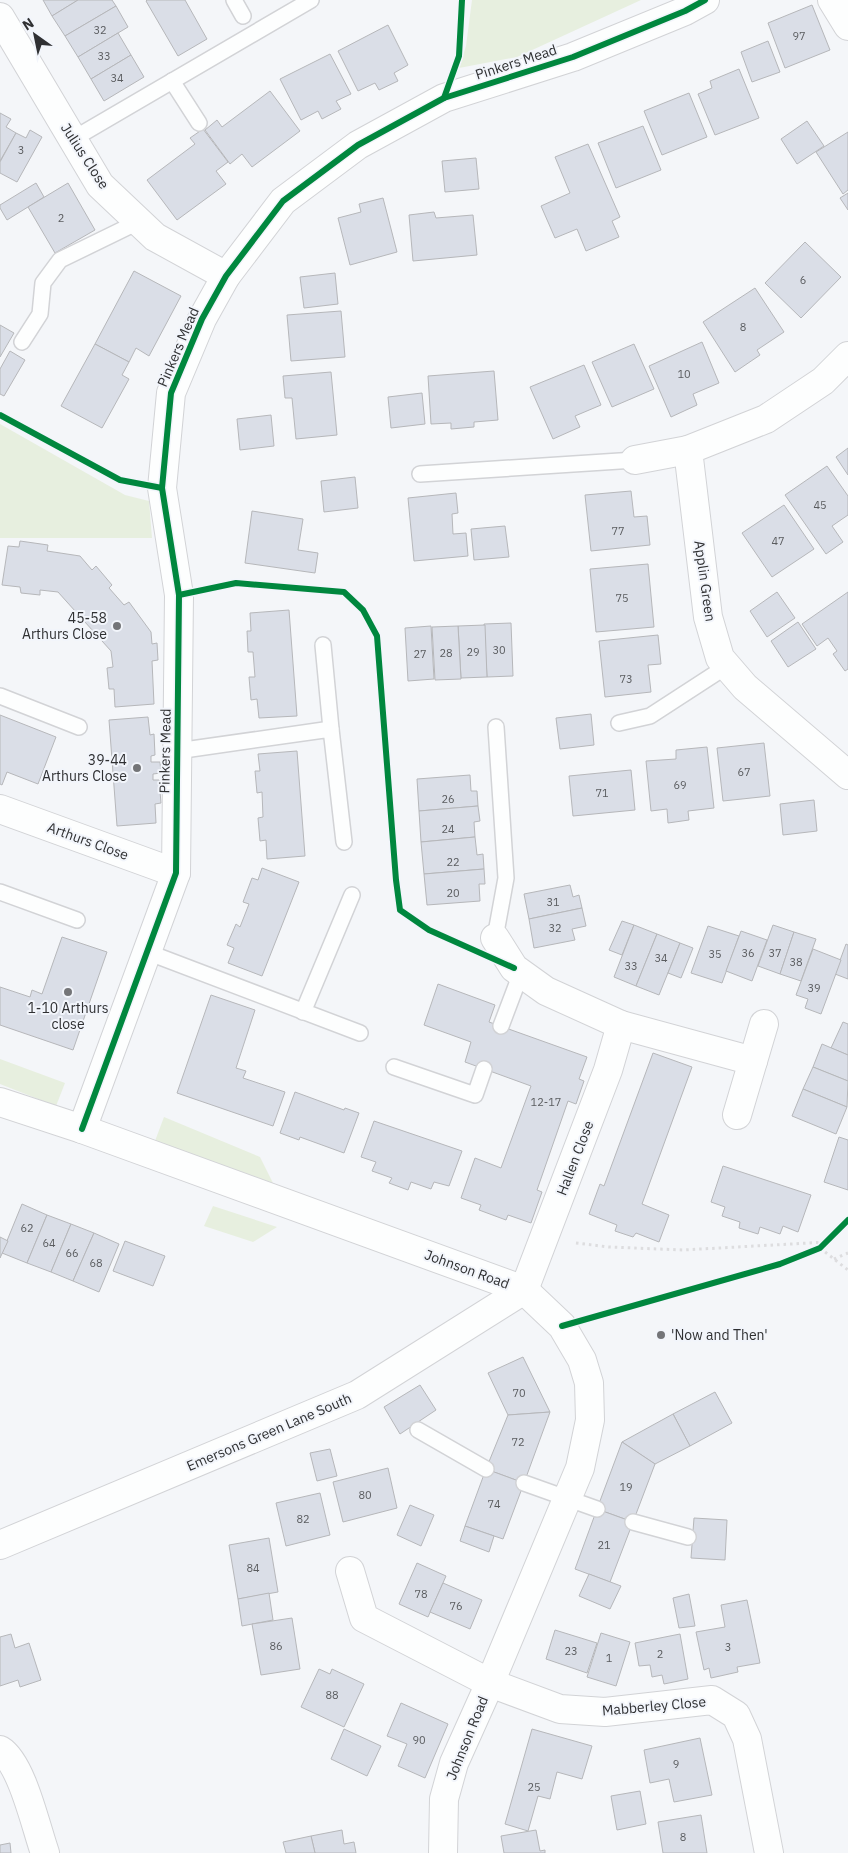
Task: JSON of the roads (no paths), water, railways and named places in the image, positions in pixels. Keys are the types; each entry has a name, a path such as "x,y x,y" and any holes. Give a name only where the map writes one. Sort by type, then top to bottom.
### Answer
{"street":[{"path":"832,0 848,26"},
{"name":"Pinkers Mead","path":"82,1129 176,873 179,595 162,488 171,393 202,319 226,276 284,201 358,145 444,98 573,57 688,4"},
{"name":"Julius Close","path":"1,21 100,185 155,238 226,276"},
{"path":"635,460 688,450 766,419 823,381 848,356"},
{"name":"Applin Green","path":"688,450 708,617 720,658 745,687 848,775"},
{"name":"Arthurs Close","path":"0,809 176,873"},
{"path":"495,938 514,968 546,991 621,1025 753,1061"},
{"path":"737,1115 764,1024"},
{"name":"Hallen Close","path":"524,1290 608,1070 621,1025"},
{"name":"Johnson Road","path":"0,1102 82,1129 524,1290 562,1326 582,1360 590,1383 590,1420 580,1468 490,1683 454,1763 444,1799 444,1853"},
{"name":"Emersons Green Lane South","path":"0,1545 357,1395 524,1290"},
{"name":"Johnson Road","path":"350,1571 364,1618 490,1683"},
{"name":"Mabberley Close","path":"490,1683 560,1709 605,1712 712,1700 736,1715 747,1739 769,1853"},
{"path":"0,1750 4,1752 19,1773 45,1853"}],"lane":[{"path":"234,0 243,16"},
{"path":"73,139 311,0"},
{"path":"172,81 198,123"},
{"path":"22,342 40,314 43,283 60,260 138,222"},
{"path":"420,474 635,460"},
{"path":"323,645 344,842"},
{"path":"619,723 650,716 727,666"},
{"path":"0,696 79,727"},
{"path":"495,938 506,878 496,727"},
{"path":"177,751 331,729"},
{"path":"0,892 77,920"},
{"path":"303,1012 352,895"},
{"path":"147,952 360,1033"},
{"path":"501,1026 521,973"},
{"path":"394,1067 475,1095 484,1069"},
{"path":"418,1430 486,1469"},
{"path":"524,1483 597,1509"},
{"path":"633,1522 688,1537"}],"place":[{"name":"45-58 Arthurs Close","path":"117,626"},
{"name":"39-44 Arthurs Close","path":"137,768"},
{"name":"1-10 Arthurs close","path":"68,992"},
{"name":"'Now and Then'","path":"661,1335"}]}
